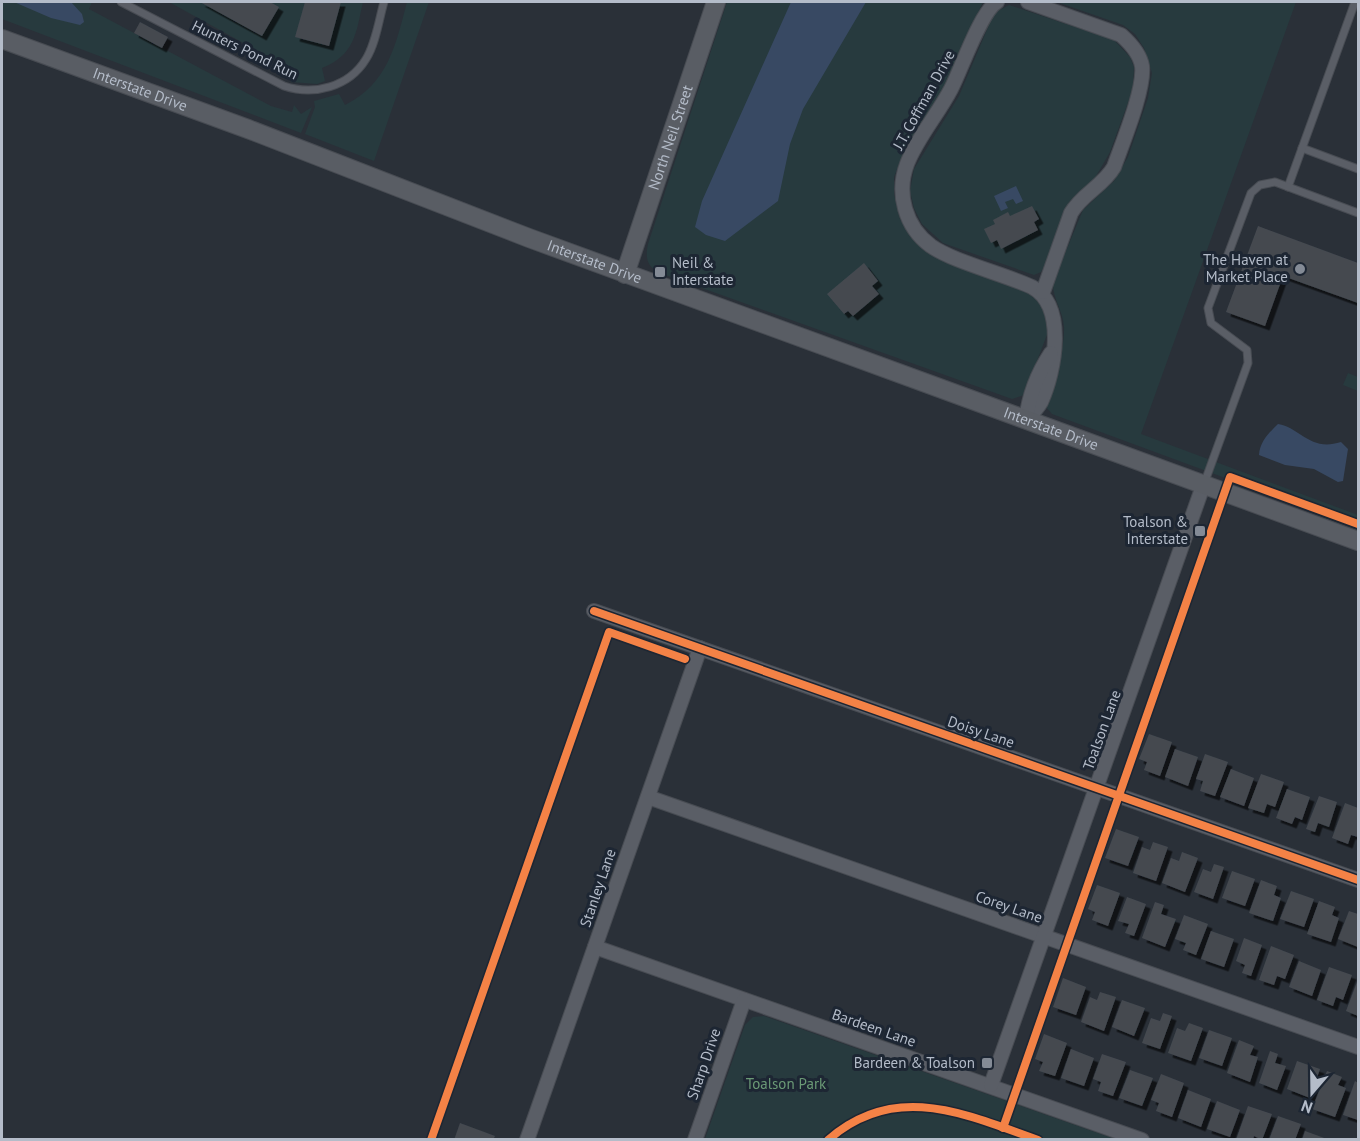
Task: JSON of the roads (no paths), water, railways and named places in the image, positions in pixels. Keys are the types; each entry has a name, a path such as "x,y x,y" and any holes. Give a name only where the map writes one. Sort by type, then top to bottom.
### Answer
{"main road":[{"name":"North Neil Street","path":"625,274 716,2"},
{"name":"Interstate Drive","path":"2,39 625,274 1203,486 1357,537"}],"street":[{"name":"J.T. Coffman Drive","path":"997,2 987,9 964,65 907,163 902,182 902,201 909,220 931,246 1012,277 1043,292"},
{"path":"1026,420 1032,389 1040,369 1053,351 1055,319 1043,292 1071,213 1077,203 1109,176 1114,167 1137,100 1142,66 1138,55 1121,35 1028,2"},
{"name":"Toalson Lane","path":"991,1085 1203,486"},
{"name":"Doisy Lane","path":"594,611 1359,880"},
{"name":"Stanley Lane","path":"527,1140 700,648"},
{"name":"Corey Lane","path":"648,796 1359,1047"},
{"name":"Bardeen Lane","path":"595,947 1142,1140"},
{"name":"Sharp Drive","path":"695,1140 744,1000"}],"lane":[{"name":"Hunters Pond Run","path":"121,2 284,86 312,91 332,86 357,70 367,58 384,2"},
{"path":"1288,187 1355,2"},
{"path":"1302,148 1359,169"},
{"path":"1203,486 1248,363 1247,350 1211,323 1208,308 1251,193 1260,185 1275,182 1359,213"}],"water":[{"path":"14,2 71,2 82,14 84,22 80,25 51,18"},
{"path":"791,2 866,2 803,109 790,144 778,201 725,241 706,235 695,227 702,201"},
{"path":"1016,186 1023,201 1016,204 1013,199 1005,202 1008,208 1001,211 994,196"},
{"path":"1278,424 1321,444 1341,442 1348,449 1343,481 1338,482 1314,469 1285,465 1259,455 1263,441"}],"place":[{"name":"The Haven at Market Place","path":"1300,269"},
{"name":"Neil & Interstate","path":"660,272"},
{"name":"Toalson & Interstate","path":"1200,531"},
{"name":"Bardeen & Toalson","path":"987,1063"}],"park label":[{"name":"Toalson Park","path":"786,1084"}]}
